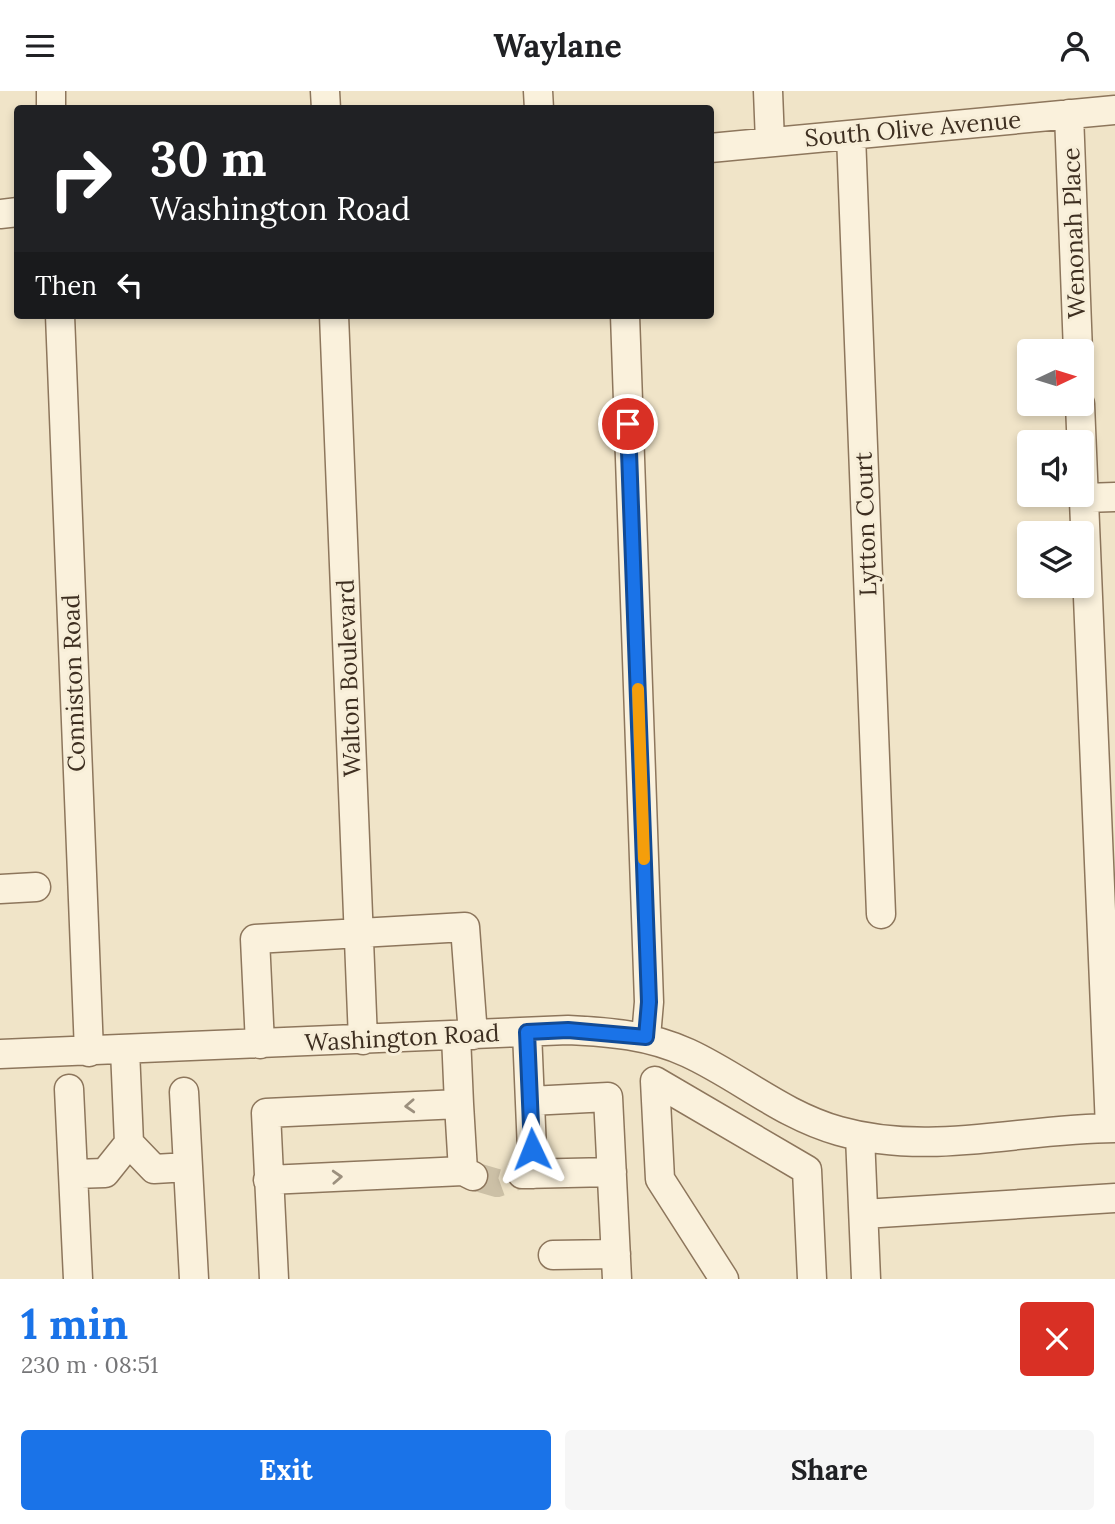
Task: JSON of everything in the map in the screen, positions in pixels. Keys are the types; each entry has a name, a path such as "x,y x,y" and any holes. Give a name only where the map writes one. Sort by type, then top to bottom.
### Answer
{"street":[{"path":"768,91 770,142"},
{"name":"South Olive Avenue","path":"714,148 1115,110"},
{"name":"Wenonah Place","path":"1069,114 1078,339"},
{"name":"Lytton Court","path":"851,135 881,914"},
{"name":"Conniston Road","path":"60,319 89,1052"},
{"name":"Walton Boulevard","path":"334,319 363,1040"},
{"path":"625,319 648,990 646,1037"},
{"path":"1094,498 1115,497"},
{"path":"1084,507 1112,1128"},
{"path":"0,889 36,887"},
{"path":"260,1045 255,939 465,927 464,1035 459,1104 468,1174 268,1180"},
{"name":"Washington Road","path":"0,1054 568,1030 646,1037 687,1052 791,1113 860,1136 935,1143 1112,1128"},
{"path":"527,1032 530,1101 527,1174 612,1171"},
{"path":"73,1174 105,1173 129,1143 125,1050"},
{"path":"724,1279 660,1179 656,1081 807,1170 812,1279"},
{"path":"69,1089 78,1279"},
{"path":"184,1093 194,1279"},
{"path":"530,1101 608,1097 617,1266 553,1255"},
{"path":"274,1279 266,1113 459,1104"},
{"path":"860,1136 866,1279"},
{"path":"129,1143 154,1168 188,1167"},
{"path":"864,1214 1115,1198"}],"tunnel":[{"path":"473,1176 497,1183 522,1174"}],"slow traffic":[{"path":"638,689 644,859"}],"route":[{"path":"532,1149 527,1032 568,1030 646,1037 649,1002 628,424"}]}
